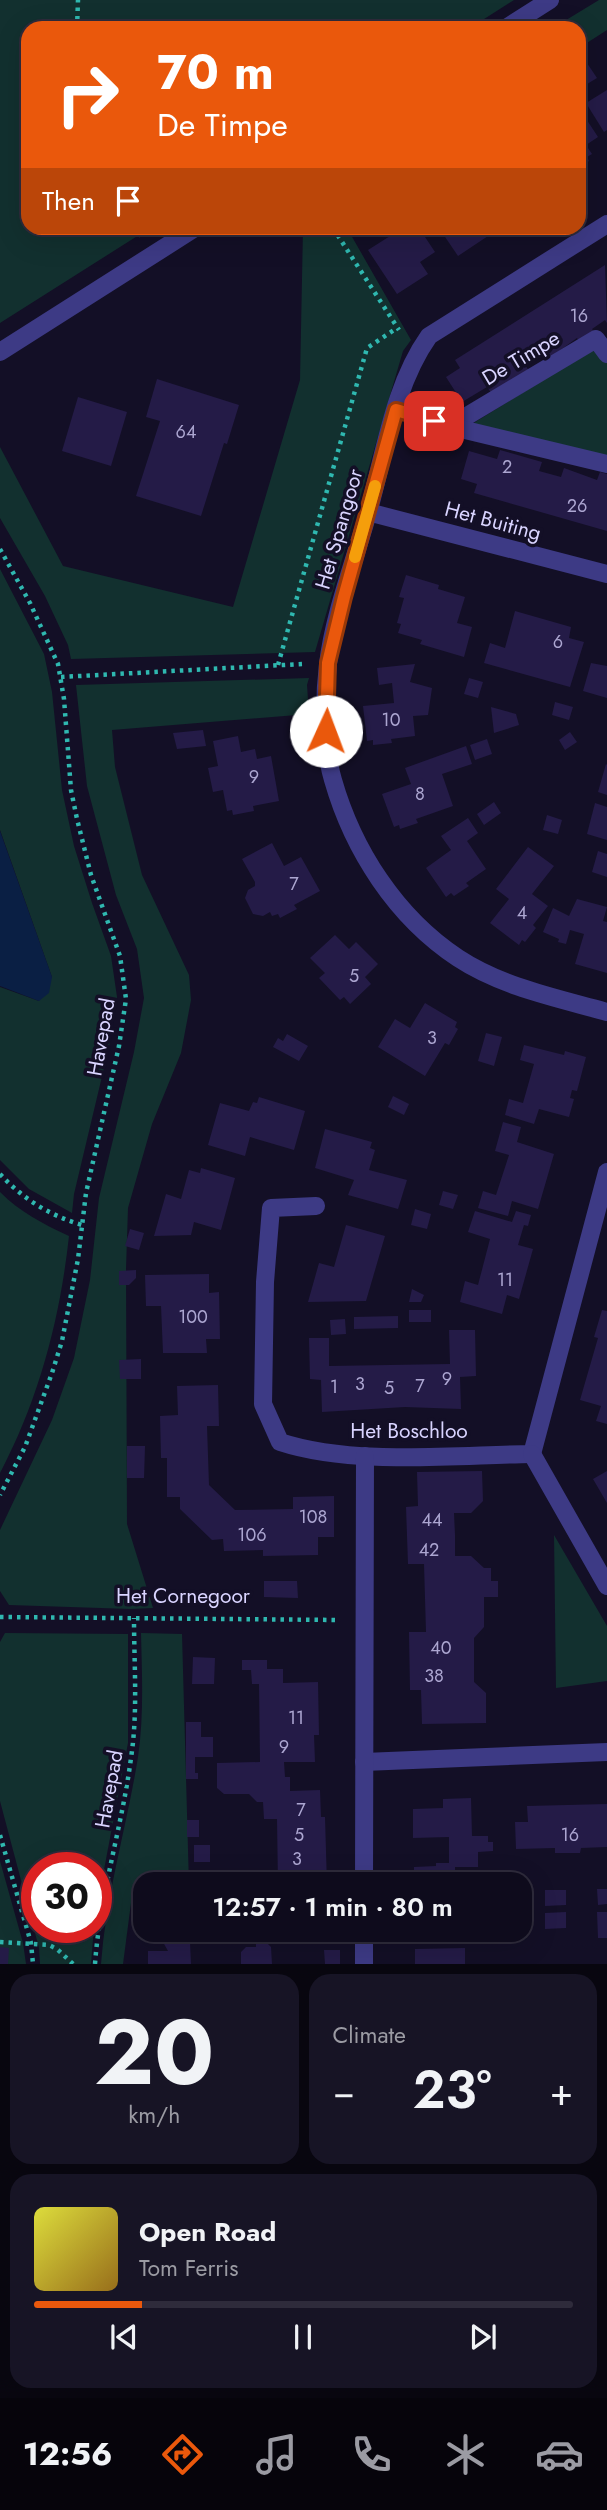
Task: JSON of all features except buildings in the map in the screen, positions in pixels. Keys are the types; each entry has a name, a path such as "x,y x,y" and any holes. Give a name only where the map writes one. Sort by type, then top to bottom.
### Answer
{"street":[{"path":"517,21 550,0"},
{"name":"Het Spangoor","path":"607,224 429,336 415,355 396,410 328,663 326,731 332,778 350,829 388,892 411,920 459,958 510,984 607,1012"},
{"path":"0,352 184,235"},
{"name":"De Timpe","path":"457,428 457,422 596,339 607,354"},
{"path":"457,428 607,464"},
{"name":"Het Buiting","path":"368,512 607,574"},
{"path":"607,1172 532,1454 607,1586"},
{"name":"Het Boschloo","path":"316,1206 271,1208 265,1282 263,1404 280,1442 302,1449 365,1456 532,1454"},
{"path":"364,1872 365,1456"},
{"path":"364,1762 607,1752"},
{"path":"364,1942 364,1964"}],"lane":[{"path":"396,410 457,428"}],"path":[{"path":"77,21 78,0"},
{"path":"337,235 415,355"},
{"path":"278,665 366,348 397,328"},
{"name":"Havepad","path":"0,549 45,634 61,677 67,758 77,819 91,875 120,956 126,989 121,1035 93,1157 71,1298 52,1373 25,1447 0,1495"},
{"path":"61,677 328,663"},
{"path":"0,1174 25,1198 48,1213 82,1225"},
{"name":"Het Cornegoor","path":"0,1617 366,1621"},
{"name":"Havepad","path":"95,1964 101,1915 135,1727 134,1618"},
{"path":"0,1835 21,1908"},
{"path":"0,1942 21,1943"},
{"path":"33,1964 31,1943 49,1945 74,1964"}],"green space":[{"path":"0,0 514,0 481,21 21,21 21,235 139,235 0,323"},
{"path":"599,0 607,0 607,30 586,44 586,21 564,21"},
{"path":"303,235 351,235 411,340 403,351 315,652 71,659 68,645 45,596 0,518 0,447 63,566 233,607 300,380"},
{"path":"596,347 607,362 607,458 472,424"},
{"path":"0,569 44,654 52,692 62,790 74,846 111,956 117,997 109,1047 74,1194 72,1213 29,1189 0,1160 0,987 39,1001 52,977 0,830"},
{"path":"309,678 309,714 112,730 115,767 142,875 189,975 191,1000 181,1053 152,1124 128,1208 127,1524 153,1608 9,1605 0,1591 0,1530 52,1420 74,1358 90,1280 99,1198 144,998 137,949 116,895 87,786 76,685"},
{"path":"0,1192 32,1217 69,1236 60,1298 46,1358 26,1416 0,1473"},
{"path":"554,1535 607,1626 607,1681 556,1688"},
{"path":"5,1633 128,1634 128,1743 107,1852 21,1852 21,1880 0,1801 0,1642"},
{"path":"141,1633 182,1634 189,1872 133,1872 133,1903 123,1964 101,1964 103,1943 112,1943 112,1886 140,1742"},
{"path":"0,1861 23,1943 26,1964 0,1964"},
{"path":"38,1943 93,1943 91,1964 40,1964"}],"water":[{"path":"0,831 52,977 49,993 39,1001 0,986"}],"slow traffic":[{"path":"355,557 375,486"}],"route":[{"path":"326,731 328,663 396,410 434,421"}]}
